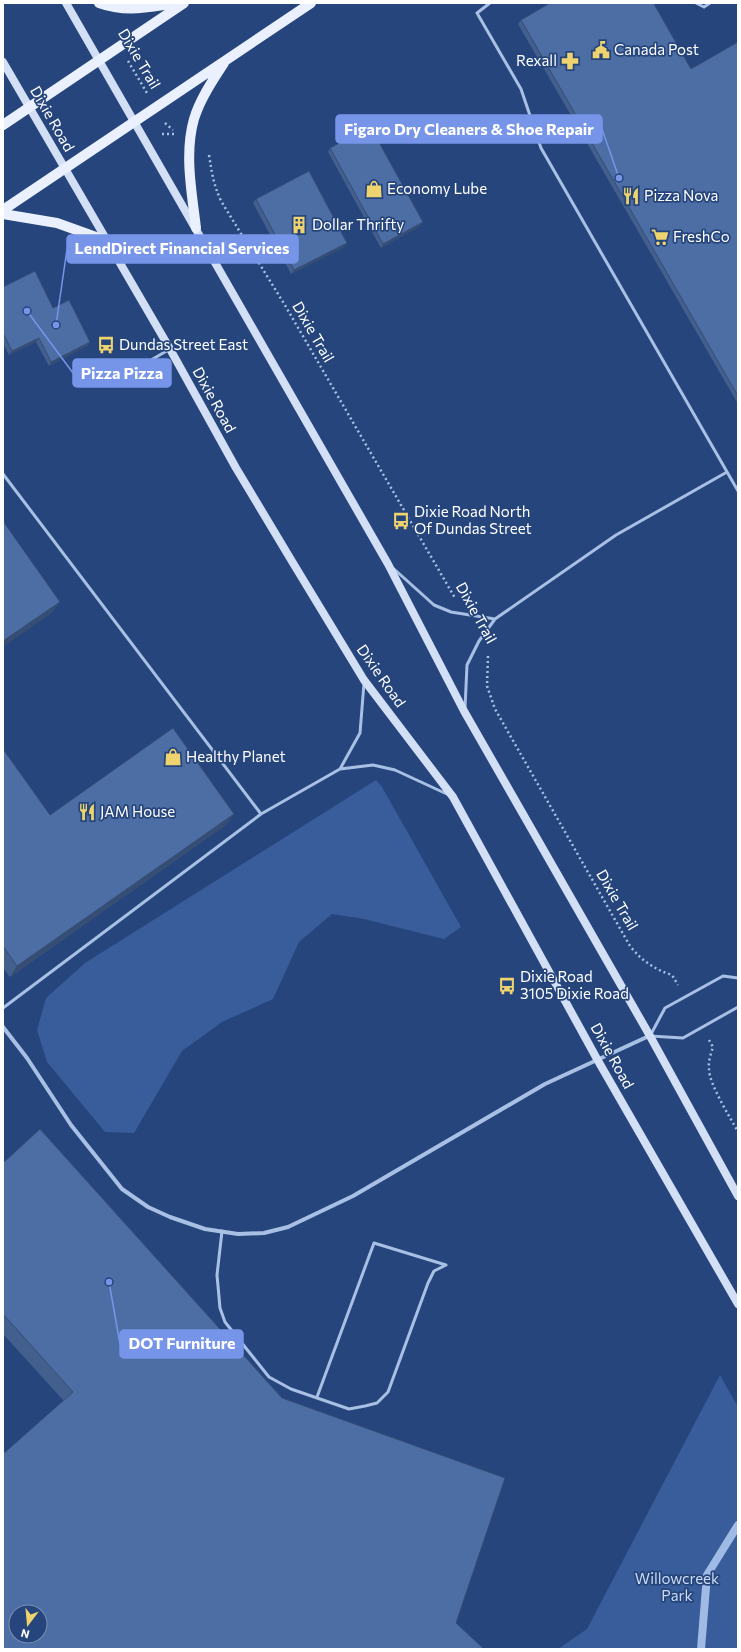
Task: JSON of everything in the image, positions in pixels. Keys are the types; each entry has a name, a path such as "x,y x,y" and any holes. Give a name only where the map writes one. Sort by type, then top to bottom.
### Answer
{"main road":[{"path":"66,3 388,564 464,711 650,1036 738,1196"},
{"path":"99,3 112,8 128,9 177,3"},
{"path":"3,125 184,3"},
{"path":"3,210 311,3"},
{"path":"196,228 189,152 190,136 194,117 225,60"},
{"name":"Dixie Road","path":"3,62 170,349 240,475 364,680 453,797 597,1059 738,1304"},
{"path":"3,214 57,223 106,241"}],"street":[{"path":"3,1027 27,1058 71,1125 122,1189 148,1207 170,1217 205,1229 238,1234 264,1233 288,1227 353,1196 545,1084 650,1036"}],"lane":[{"path":"490,3 477,13 521,89 541,148 738,491"},
{"path":"696,3 704,7 710,3"},
{"path":"139,367 170,349"},
{"path":"464,711 467,665 480,641 495,619 616,535 727,472"},
{"path":"3,474 261,814"},
{"path":"388,564 434,605 451,612 495,619"},
{"path":"340,769 360,733 364,680"},
{"path":"3,1008 261,814 340,769 373,765 395,770 453,797"},
{"path":"738,978 723,976 665,1008 650,1036 683,1038 738,1007"},
{"path":"222,1231 217,1275 220,1308 225,1322 269,1377 285,1386 317,1397 349,1408 377,1403 388,1392 428,1282 434,1271 446,1266 374,1243 317,1397"}],"path":[{"name":"Dixie Trail","path":"119,47 166,126"},
{"path":"162,134 176,133"},
{"name":"Dixie Trail","path":"207,150 210,171 221,201 286,307 465,615"},
{"name":"Dixie Trail","path":"480,641 488,657 487,686 495,709 626,940 638,956 648,964 659,971 672,975 685,997"},
{"path":"702,1027 713,1047 709,1058 708,1070 720,1098 738,1132"}],"green space":[{"path":"376,780 382,787 461,927 444,939 364,919 332,914 299,942 273,999 222,1022 182,1051 134,1133 105,1132 47,1062 37,1030 46,998 85,963"},
{"name":"Willowcreek Park","path":"720,1375 738,1407 738,1649 558,1649 587,1629"}],"building":[{"path":"550,3 656,3 654,4 691,69 738,42 738,396 521,20"},
{"name":"Economy Lube","path":"370,126 423,222 383,244 330,148"},
{"name":"Dollar Thrifty","path":"309,171 347,243 294,270 256,199"},
{"path":"35,271 53,308 69,300 90,342 51,362 39,338 12,351 3,333 3,287"},
{"path":"3,521 60,602 3,641"},
{"path":"173,728 234,814 17,966 3,946 3,749 50,815"},
{"path":"40,1129 282,1398 505,1478 456,1623 484,1649 3,1649 3,1454 73,1392 3,1314 3,1163"}],"waterway":[{"path":"701,1649 707,1575 738,1525"}],"place":[{"name":"Canada Post","path":"601,50"},
{"name":"Rexall","path":"570,61"},
{"name":"Figaro Dry Cleaners & Shoe Repair","path":"619,178"},
{"name":"Economy Lube","path":"374,189"},
{"name":"Pizza Nova","path":"631,196"},
{"name":"Dollar Thrifty","path":"299,225"},
{"name":"FreshCo","path":"660,237"},
{"name":"Pizza Pizza","path":"27,311"},
{"name":"LendDirect Financial Services","path":"56,325"},
{"name":"Dundas Street East","path":"106,345"},
{"name":"Dixie Road North Of Dundas Street","path":"401,521"},
{"name":"Healthy Planet","path":"173,757"},
{"name":"JAM House","path":"87,812"},
{"name":"Dixie Road 3105 Dixie Road","path":"507,986"},
{"name":"DOT Furniture","path":"109,1282"}]}
